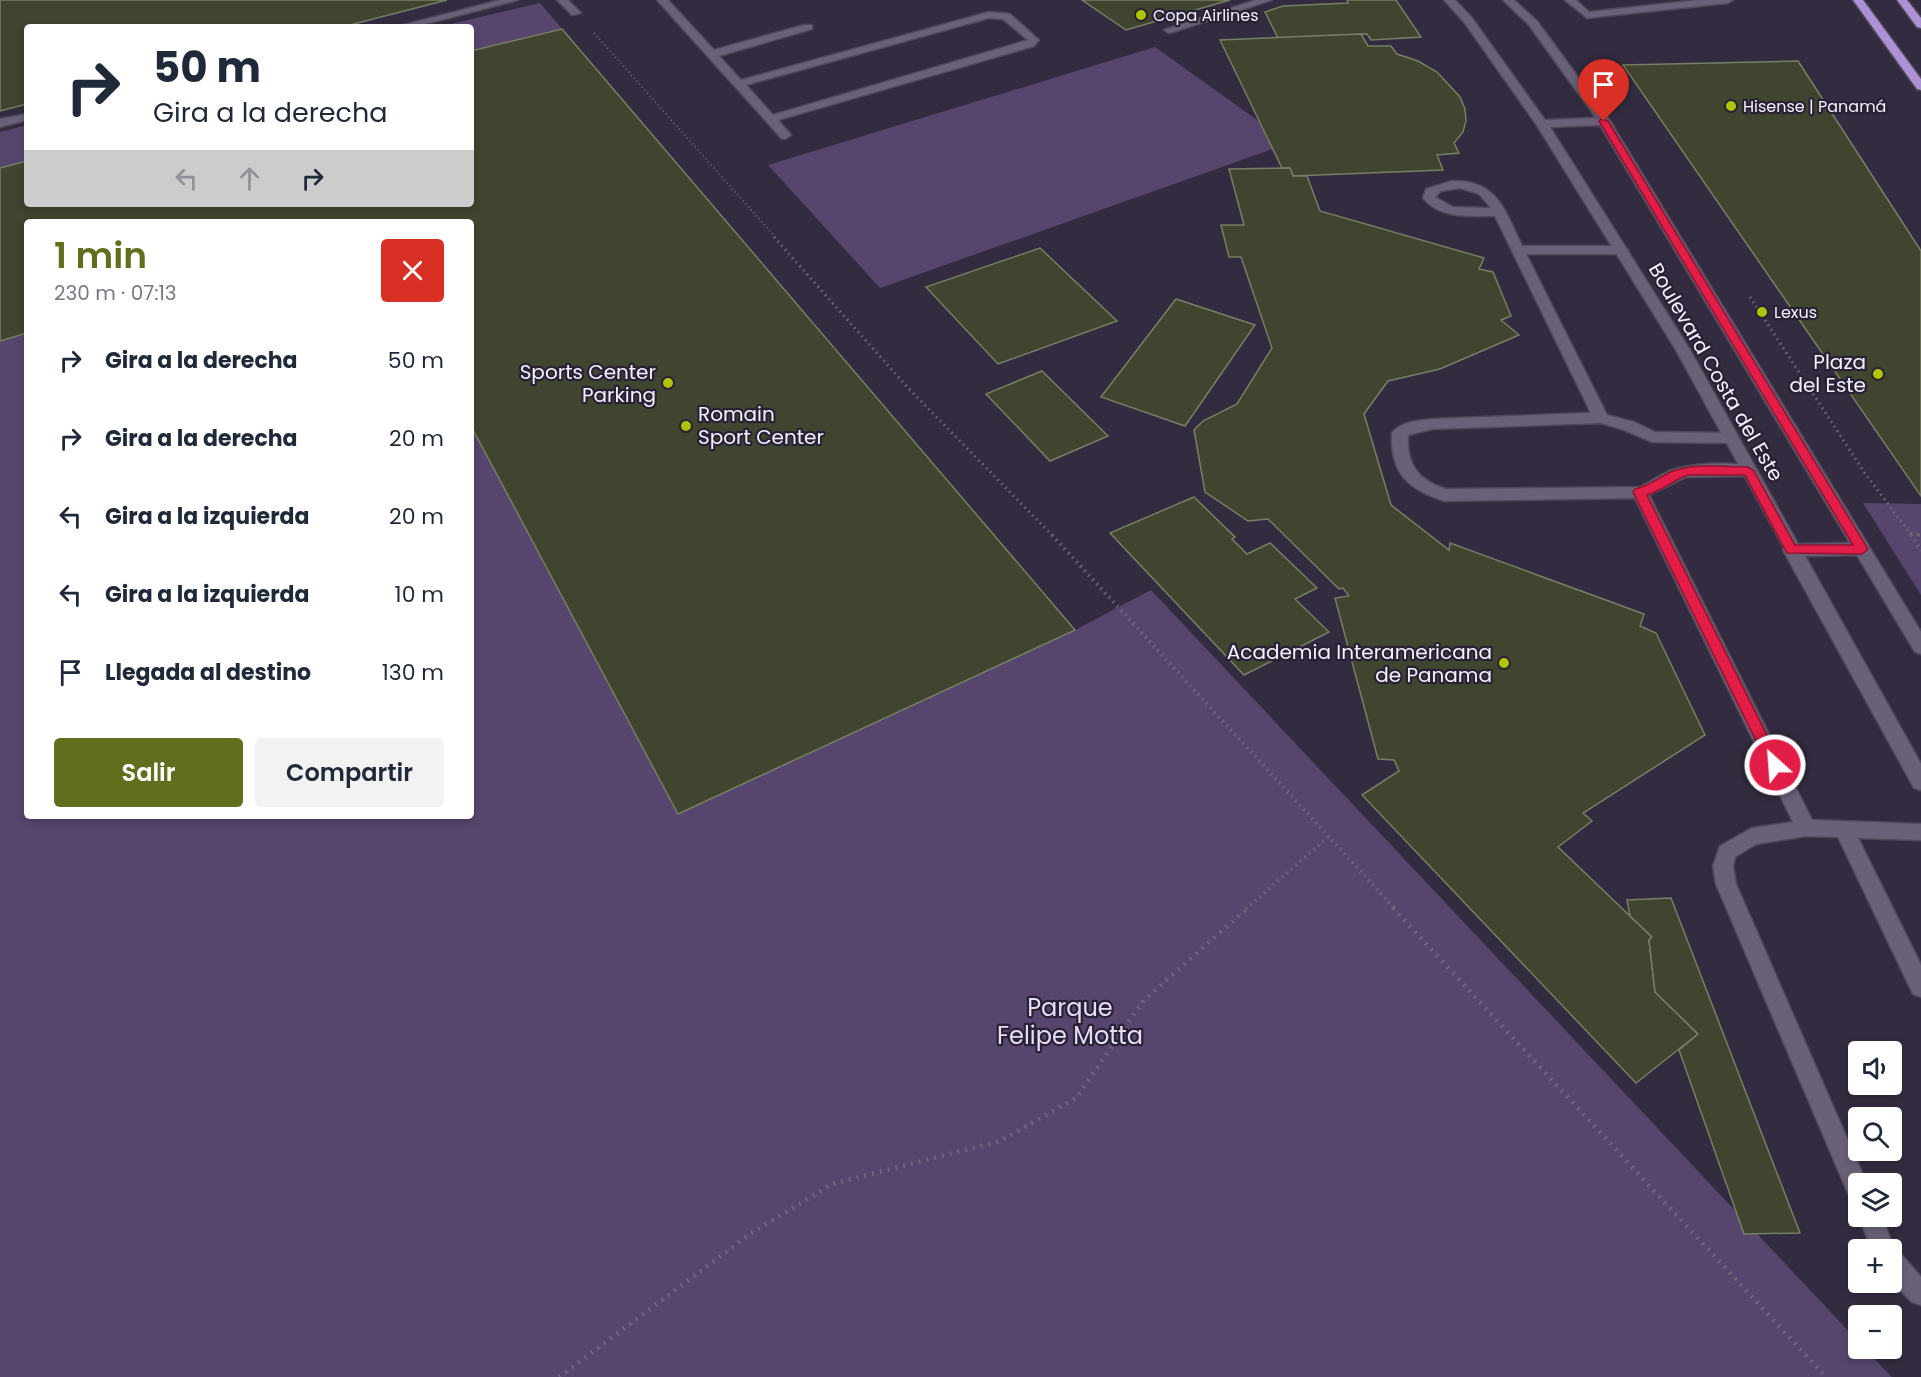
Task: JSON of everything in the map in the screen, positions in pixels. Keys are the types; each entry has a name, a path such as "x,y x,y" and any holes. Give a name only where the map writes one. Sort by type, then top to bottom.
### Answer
{"highway":[{"path":"1858,0 1921,87"},
{"path":"1902,0 1921,25"}],"street":[{"path":"413,24 513,0"},
{"path":"562,0 576,14"},
{"path":"662,0 785,135"},
{"path":"1169,30 1267,0"},
{"name":"Boulevard Costa del Este","path":"1449,0 1468,20 1542,124 1683,350 1791,550 1921,782"},
{"name":"Boulevard Costa del Este","path":"1508,0 1533,23 1604,121 1921,647"},
{"path":"1570,0 1587,15 1728,0"},
{"path":"738,84 989,15 1006,16 1034,40 1030,44 770,119"},
{"path":"711,54 808,27"},
{"path":"0,123 24,118"},
{"path":"1542,124 1604,121"},
{"path":"1499,212 1601,418"},
{"path":"1518,250 1621,250"},
{"path":"1730,438 1652,437 1629,426 1601,418 1407,428 1400,433 1399,447 1406,471 1413,480 1426,489 1445,495 1640,492 1654,489 1675,475 1688,471 1748,471"},
{"path":"1640,492 1806,828"},
{"path":"1791,550 1862,549"},
{"path":"1851,1173 1726,884 1723,866 1727,852 1752,836 1806,828 1921,832"},
{"path":"1844,830 1921,987"},
{"path":"1902,1277 1921,1293"}],"path":[{"path":"576,14 908,388 1078,561 1328,837 1826,1377"},
{"path":"1910,533 1921,550"},
{"path":"559,1377 750,1234 832,1184 1000,1141 1076,1098 1144,1000 1328,837"}],"green space":[{"name":"Parque Felipe Motta","path":"540,3 1075,630 1151,590 1848,1330 1848,1359 1875,1359 1892,1377 0,1377 0,132 24,126 24,207 474,207 474,24 451,24"},
{"path":"1155,47 1260,122 1273,149 880,288 768,165"},
{"path":"1863,503 1921,504 1921,595"}],"building":[{"path":"0,0 447,0 354,24 24,24 24,105 0,111"},
{"name":"Copa Airlines","path":"1082,0 1230,0 1126,30"},
{"path":"1347,0 1396,0 1421,37 1371,40 1367,34 1278,38 1265,12 1283,6 1348,3"},
{"name":"Romain Sport Center","path":"562,29 1075,630 678,814 474,432 474,219 24,219 24,334 0,341 0,168 24,162 24,207 474,207 474,50"},
{"path":"1361,34 1368,46 1391,46 1397,54 1418,61 1437,72 1460,97 1465,109 1466,121 1463,132 1454,143 1459,153 1437,155 1443,170 1293,176 1290,168 1282,168 1220,40"},
{"name":"Plaza del Este","path":"1798,61 1921,251 1921,496 1623,65"},
{"path":"1290,168 1293,176 1307,176 1320,211 1484,258 1479,269 1493,272 1511,316 1501,320 1519,335 1440,369 1388,381 1364,414 1391,505 1449,550 1450,543 1644,614 1640,626 1656,633 1705,735 1583,813 1592,821 1558,847 1652,937 1649,940 1655,992 1698,1034 1636,1083 1362,795 1399,771 1394,760 1378,759 1335,598 1349,596 1343,588 1339,589 1268,519 1248,521 1205,492 1194,430 1203,421 1237,404 1272,348 1241,257 1229,257 1221,225 1244,225 1229,169"},
{"path":"1040,248 1117,321 998,364 926,287"},
{"path":"1176,299 1255,325 1185,426 1101,397"},
{"path":"1042,371 1108,436 1050,461 986,394"},
{"path":"1194,497 1235,537 1232,539 1247,554 1270,543 1317,588 1295,599 1329,632 1244,675 1110,533"},
{"path":"1671,898 1800,1233 1744,1234 1679,1050 1698,1034 1655,992 1649,940 1652,937 1630,916 1627,900"}],"place":[{"name":"Copa Airlines","path":"1141,15"},
{"name":"Hisense | Panamá","path":"1731,106"},
{"name":"Lexus","path":"1762,312"},
{"name":"Plaza del Este","path":"1878,374"},
{"name":"Sports Center Parking","path":"668,383"},
{"name":"Romain Sport Center","path":"686,426"},
{"name":"Academia Interamericana de Panama","path":"1504,663"}],"route":[{"path":"1604,121 1862,549 1791,550 1748,471 1688,471 1675,475 1654,489 1640,492 1775,765"}]}
